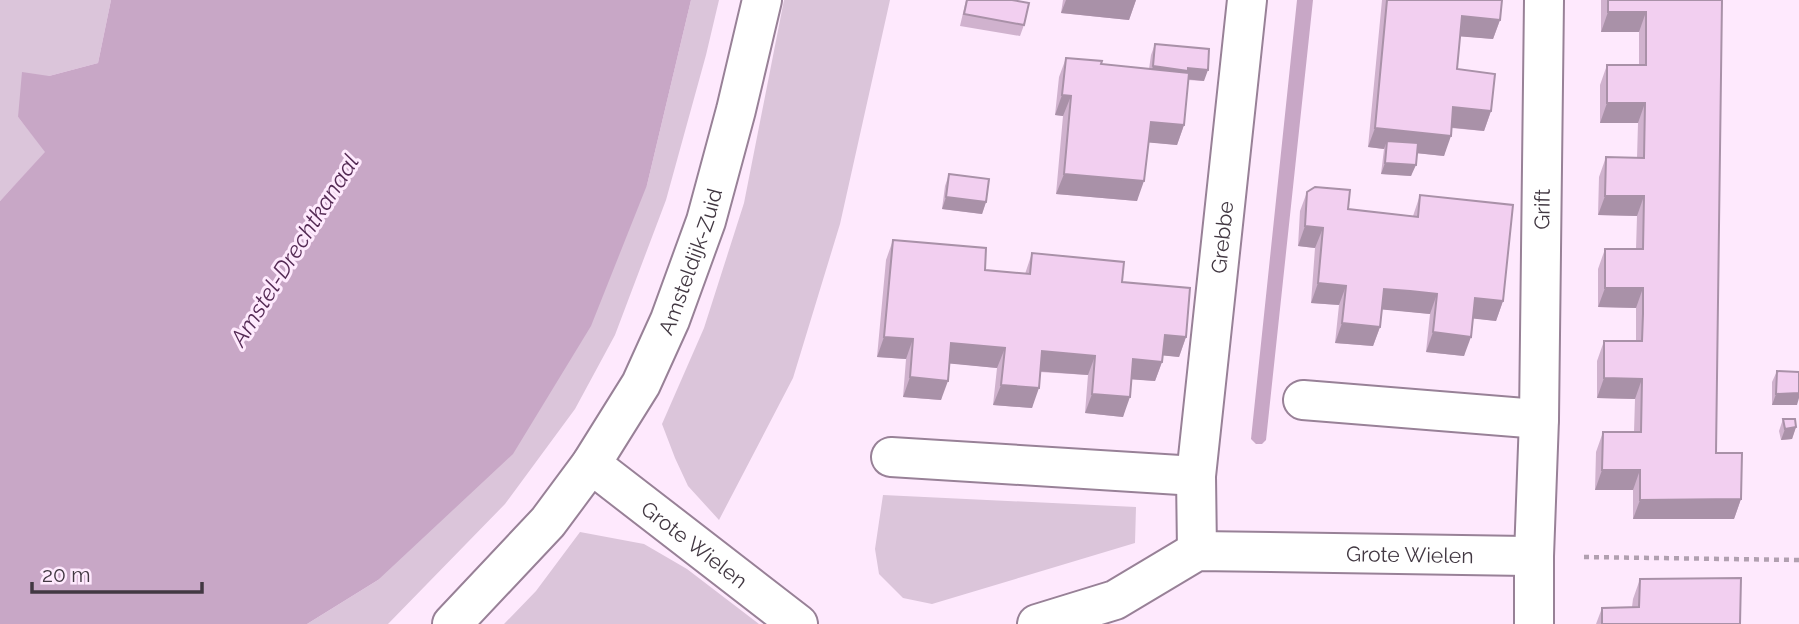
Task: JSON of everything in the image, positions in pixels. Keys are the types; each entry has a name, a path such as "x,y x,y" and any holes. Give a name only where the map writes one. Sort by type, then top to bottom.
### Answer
{"street":[{"name":"Amsteldijk-Zuid","path":"452,624 548,522 591,464 640,384 670,320 706,221 762,0"},
{"name":"Grebbe","path":"1197,551 1196,476 1247,0"},
{"name":"Grift","path":"1534,624 1544,0"},
{"path":"1303,400 1539,419"},
{"path":"891,457 1196,476"},
{"name":"Grote Wielen","path":"591,464 798,624"},
{"name":"Grote Wielen","path":"1197,551 1534,556"},
{"path":"1037,624 1115,600 1197,551"}],"path":[{"path":"1534,556 1797,560"}],"shaded area":[{"path":"0,0 111,0 98,63 49,76 18,117 46,152 0,201"},
{"path":"691,0 719,0 666,200 615,335 575,409 505,504 388,624 307,624 378,580 647,185"},
{"path":"784,0 890,0 840,224 793,378 719,520 688,486 662,424 704,328 744,203"},
{"path":"883,495 1136,507 1135,543 932,604 903,598 879,574 875,549"},
{"path":"580,532 644,544 687,569 759,624 504,624 536,591"}],"water":[{"name":"Amstel-Drechtkanaal","path":"111,0 691,0 647,185 591,326 513,454 378,580 307,624 0,624 0,201 45,152 18,117 22,72 49,76 98,63"},
{"path":"1297,0 1313,0 1266,440 1262,444 1256,444 1251,439"}],"building":[{"path":"967,0 1012,0 1029,3 1024,25 964,14"},
{"path":"1387,0 1502,0 1500,20 1462,16 1457,69 1495,74 1491,111 1453,107 1451,136 1375,128"},
{"path":"1608,0 1722,0 1716,453 1742,453 1741,499 1640,500 1640,470 1602,470 1603,432 1641,432 1642,379 1604,378 1604,341 1642,341 1643,314 1643,288 1605,288 1605,249 1643,249 1644,196 1605,196 1606,157 1644,158 1645,103 1607,103 1607,65 1646,65 1646,12 1608,12"},
{"path":"1155,44 1209,49 1208,70 1188,68 1188,71 1153,66"},
{"path":"1066,58 1189,73 1184,125 1151,122 1144,181 1064,174 1071,96 1062,95"},
{"path":"1387,141 1418,143 1416,165 1385,163"},
{"path":"949,174 989,179 986,202 946,197"},
{"path":"1315,187 1350,190 1348,209 1418,217 1420,195 1513,205 1503,301 1475,298 1471,337 1433,332 1437,294 1410,291 1384,289 1380,327 1342,323 1346,286 1318,283 1323,228 1305,226 1307,192"},
{"path":"893,240 986,248 985,270 1030,274 1032,253 1124,262 1122,282 1190,288 1186,337 1165,335 1162,362 1133,359 1130,397 1092,394 1095,356 1042,351 1039,388 1001,385 1005,348 951,343 948,381 910,377 913,339 884,337"},
{"path":"1777,371 1799,372 1799,393 1776,394"},
{"path":"1783,419 1795,419 1796,427 1785,429"},
{"path":"1741,578 1740,624 1602,624 1602,608 1639,607 1640,579"}]}
